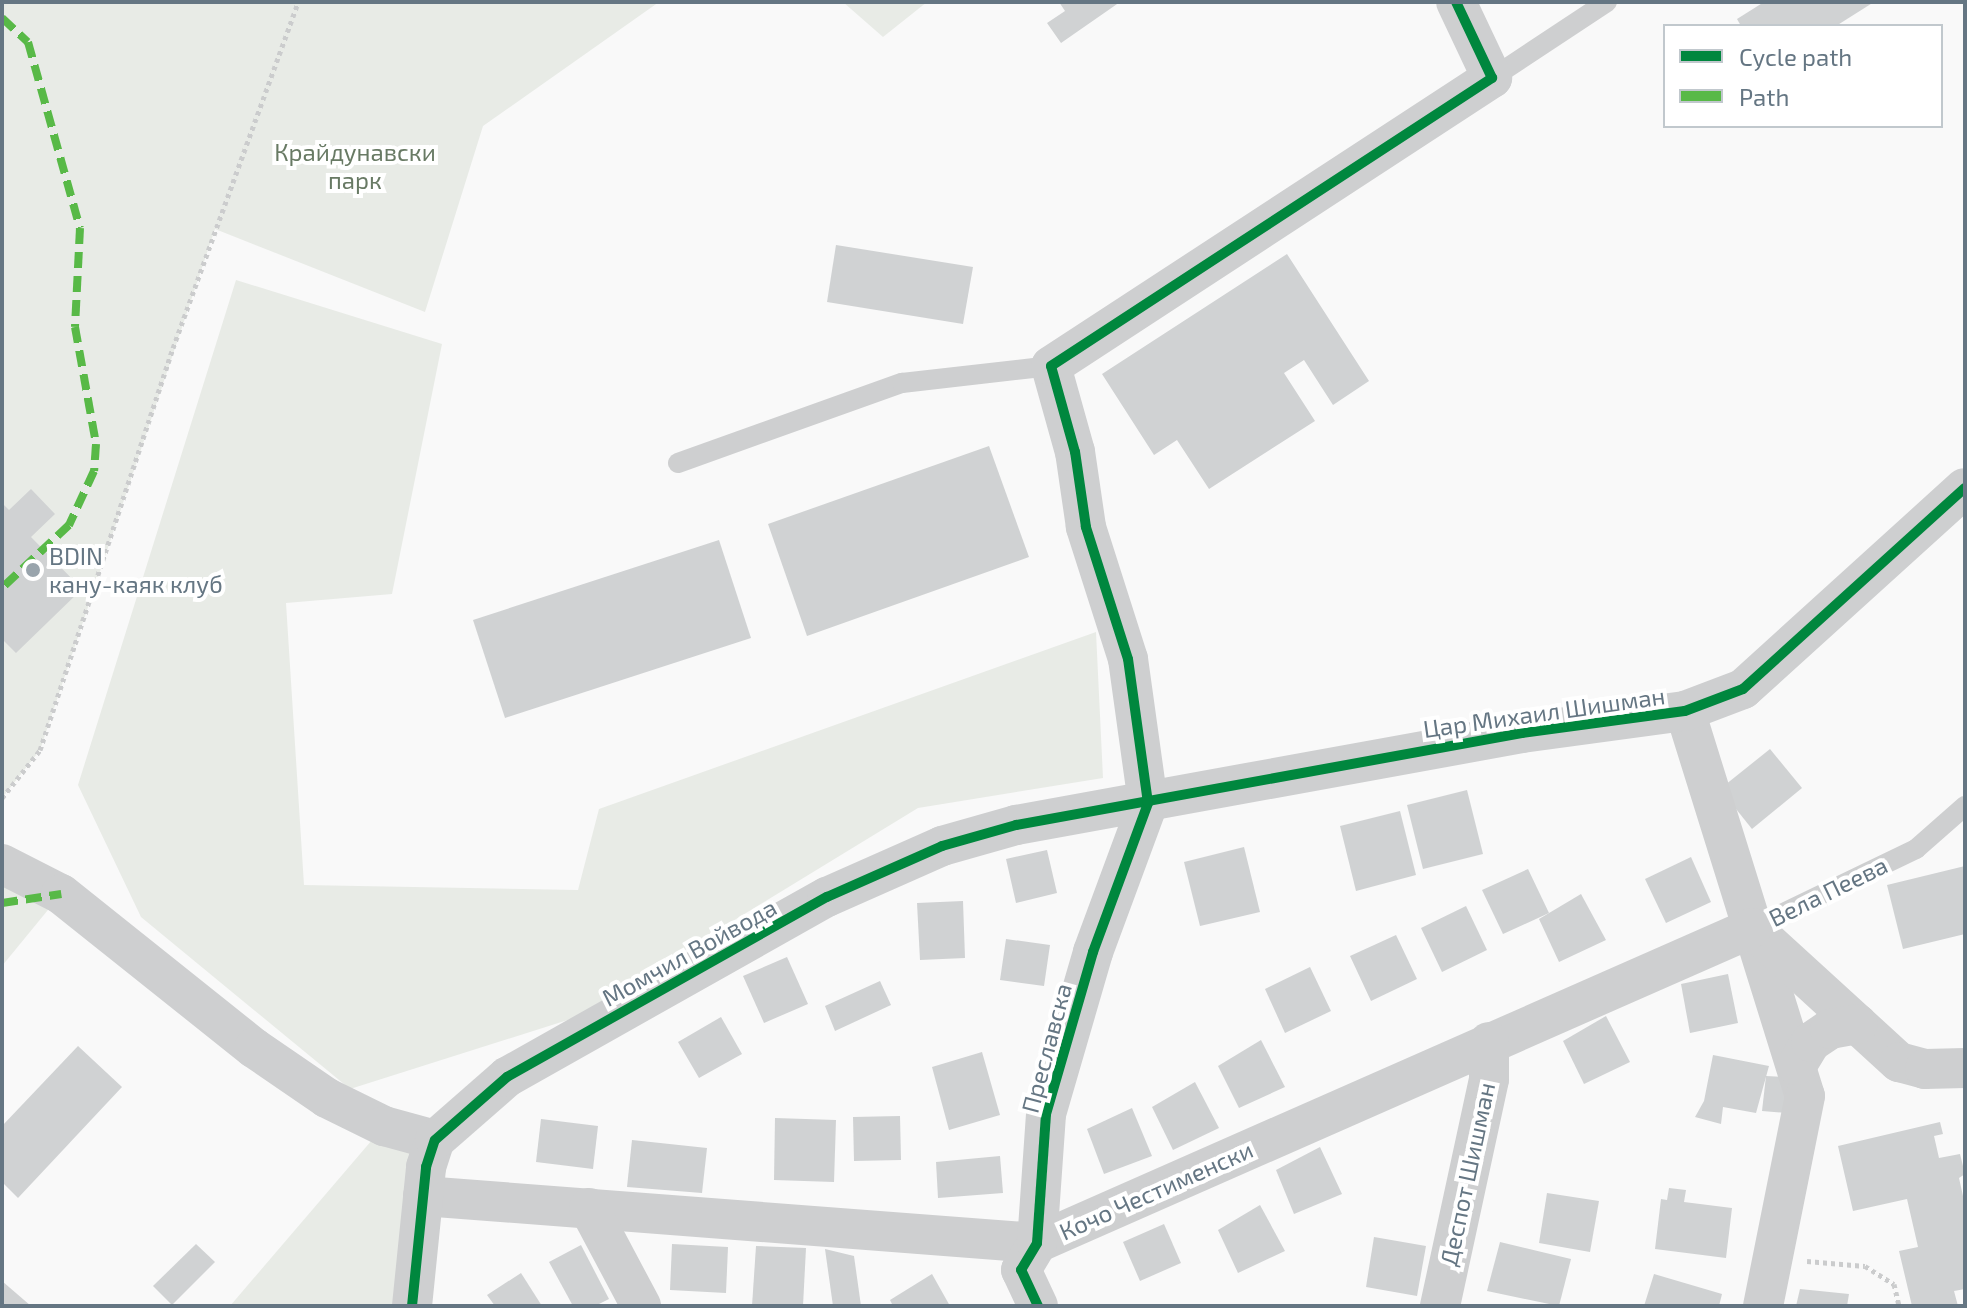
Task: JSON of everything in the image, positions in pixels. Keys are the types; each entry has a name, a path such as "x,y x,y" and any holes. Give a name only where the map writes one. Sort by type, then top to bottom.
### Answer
{"street":[{"path":"1148,803 1128,659 1086,527 1075,452 1051,366 1492,78 1456,2"},
{"name":"Цар Михаил Шишман","path":"1148,803 1430,749 1685,711 1743,689 1965,488"},
{"path":"1685,711 1752,928 1899,1062 1925,1069 1965,1068"},
{"name":"Момчил Войвода","path":"435,1140 507,1077 827,897 942,846 1016,825 1148,803"},
{"name":"Преславска","path":"1038,1306 1021,1270 1037,1243 1046,1114 1093,952 1148,803"},
{"path":"2,864 61,894 254,1048 327,1098 384,1126 435,1140 423,1196 412,1306"},
{"name":"Кочо Честименски","path":"423,1196 1037,1243 1752,928"},
{"name":"Вела Пеева","path":"1752,928 1805,1096 1763,1306"},
{"path":"1797,1065 1811,1042 1830,1029 1858,1024"},
{"name":"Деспот Шишман","path":"1440,1306 1489,1079 1489,1042"},
{"path":"589,1208 641,1306"}],"lane":[{"path":"1492,78 1607,2"},
{"path":"678,463 902,383 1051,366"},
{"name":"Вела Пеева","path":"1752,928 1916,849 1965,806"}],"path":[{"path":"2,798 40,750 159,390 298,2"},
{"path":"1798,1265 1812,1259 1865,1266 1894,1284 1899,1306"}],"green space":[{"name":"Крайдунавски парк","path":"2,2 659,2 483,126 425,312 215,229 40,750 2,798"},
{"path":"843,2 927,2 883,37"},
{"path":"236,280 442,344 392,594 286,603 304,885 578,890 599,809 1096,632 1103,778 918,808 574,1018 350,1089 141,917 78,785"},
{"path":"2,864 61,894 2,966"},
{"path":"384,1126 435,1140 412,1306 230,1306"}],"building":[{"path":"1059,2 1120,2 1061,43 1047,23 1065,11"},
{"path":"1764,2 1874,2 1839,24 1740,24 1737,19"},
{"path":"836,245 973,267 963,324 827,302"},
{"path":"1287,254 1369,381 1333,405 1304,360 1284,373 1315,421 1209,489 1177,440 1154,455 1102,374"},
{"path":"989,446 1029,557 807,636 768,524"},
{"name":"BDIN кану-каяк клуб","path":"31,489 55,514 31,537 82,589 16,653 2,639 2,503 9,510"},
{"path":"719,540 751,638 505,718 473,620"},
{"path":"1770,749 1802,788 1752,829 1720,789"},
{"path":"1467,790 1483,854 1423,869 1407,805"},
{"path":"1400,811 1416,875 1356,891 1340,826"},
{"path":"1244,847 1260,912 1200,926 1184,862"},
{"path":"1047,850 1057,893 1016,903 1006,859"},
{"path":"1691,857 1711,902 1666,923 1645,879"},
{"path":"1965,866 1965,934 1903,949 1887,885"},
{"path":"1528,869 1549,913 1503,934 1482,890"},
{"path":"1581,894 1606,940 1559,962 1539,919"},
{"path":"963,901 965,958 920,960 917,903"},
{"path":"1466,906 1487,950 1442,972 1421,928"},
{"path":"1396,935 1417,979 1371,1001 1350,956"},
{"path":"1006,939 1050,945 1044,986 1000,980"},
{"path":"787,957 808,1004 764,1023 743,976"},
{"path":"1310,967 1331,1011 1285,1033 1265,989"},
{"path":"1728,974 1738,1023 1690,1033 1681,984"},
{"path":"880,981 891,1005 835,1031 825,1006"},
{"path":"1606,1016 1630,1062 1584,1084 1563,1041"},
{"path":"721,1017 742,1054 699,1078 678,1042"},
{"path":"1261,1040 1285,1087 1239,1108 1218,1066"},
{"path":"78,1046 122,1087 18,1198 2,1182 2,1126"},
{"path":"982,1052 1000,1115 949,1130 932,1067"},
{"path":"1713,1055 1769,1066 1756,1113 1723,1107 1721,1124 1695,1117 1704,1101"},
{"path":"1766,1076 1785,1077 1787,1113 1762,1111"},
{"path":"1195,1082 1219,1128 1173,1150 1152,1107"},
{"path":"1132,1108 1152,1156 1104,1174 1087,1129"},
{"path":"900,1116 901,1160 854,1161 853,1117"},
{"path":"775,1118 836,1120 834,1182 774,1180"},
{"path":"541,1119 598,1126 593,1169 536,1162"},
{"path":"1940,1122 1943,1134 1934,1136 1939,1158 1960,1154 1965,1174 1959,1178 1965,1205 1965,1289 1954,1291 1958,1306 1912,1306 1899,1251 1918,1247 1907,1199 1853,1211 1838,1146"},
{"path":"632,1140 707,1148 702,1193 627,1187"},
{"path":"1320,1147 1342,1194 1294,1214 1276,1170"},
{"path":"1000,1156 1003,1193 938,1198 936,1162"},
{"path":"1669,1188 1686,1190 1684,1202 1732,1208 1726,1258 1655,1249 1661,1199 1667,1200"},
{"path":"1547,1193 1599,1201 1590,1252 1539,1243"},
{"path":"1260,1205 1285,1251 1238,1273 1218,1230"},
{"path":"1164,1224 1181,1263 1140,1281 1123,1242"},
{"path":"1374,1237 1426,1246 1417,1296 1366,1287"},
{"path":"1500,1242 1571,1259 1559,1306 1487,1291"},
{"path":"196,1244 215,1262 172,1305 153,1286"},
{"path":"672,1244 728,1247 726,1293 670,1290"},
{"path":"581,1245 609,1299 595,1306 573,1306 549,1262"},
{"path":"756,1246 806,1248 803,1306 752,1306"},
{"path":"825,1249 854,1256 861,1306 833,1306"},
{"path":"521,1273 542,1306 495,1306 487,1295"},
{"path":"932,1274 950,1306 893,1306 890,1300"},
{"path":"1654,1274 1722,1294 1719,1306 1644,1306"},
{"path":"2,1281 31,1306 2,1306"},
{"path":"1800,1289 1849,1294 1847,1306 1796,1306"}],"marked path":[{"path":"2,18 28,42 80,228 75,327 96,444 94,471 69,525 2,588"},
{"path":"2,903 61,894"}],"cycle path":[{"path":"1038,1306 1021,1270 1037,1243 1046,1114 1093,952 1148,803 1128,659 1086,527 1075,452 1051,366 1492,78 1456,2"},
{"path":"412,1306 426,1167 435,1140 507,1077 827,897 942,846 1016,825 1522,733 1685,711 1743,689 1965,488"}],"place":[{"name":"BDIN кану-каяк клуб","path":"33,570"}]}
